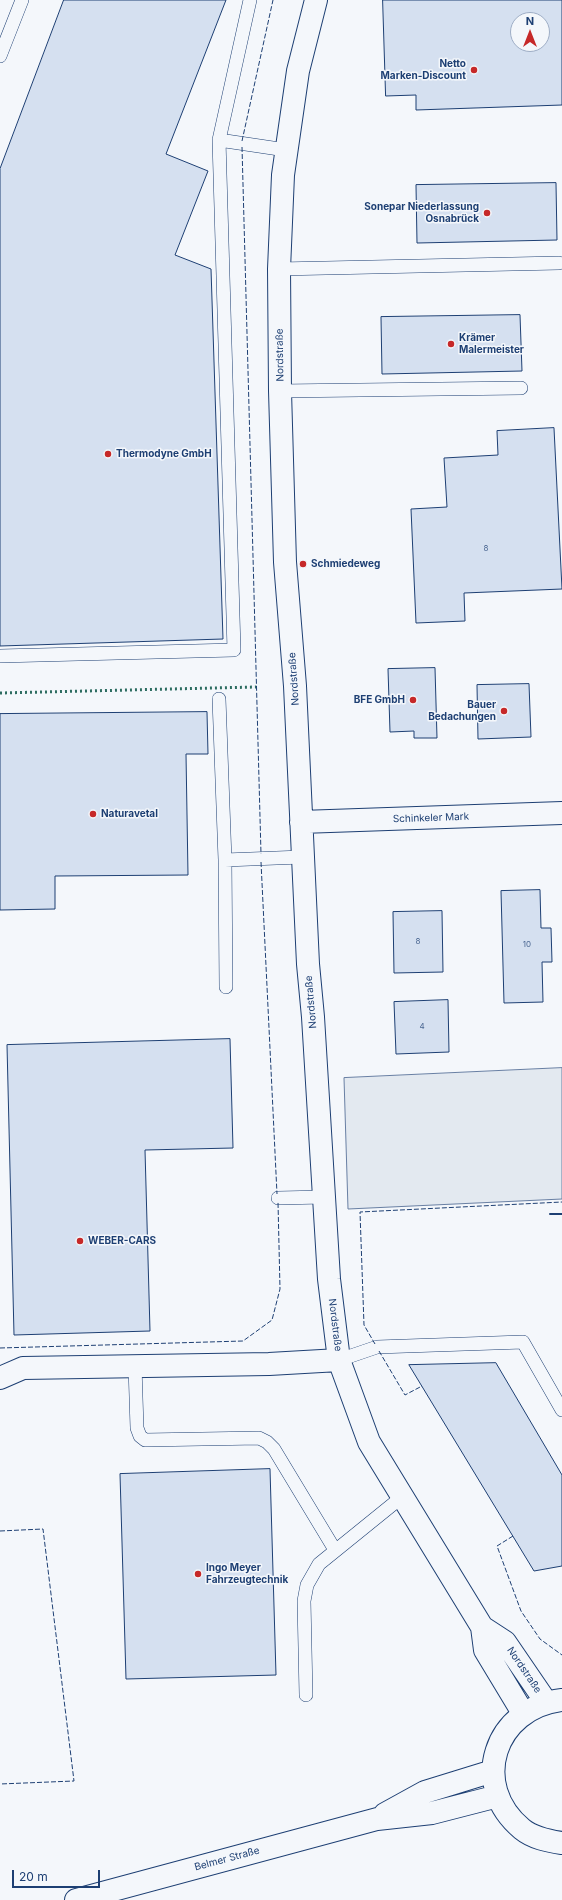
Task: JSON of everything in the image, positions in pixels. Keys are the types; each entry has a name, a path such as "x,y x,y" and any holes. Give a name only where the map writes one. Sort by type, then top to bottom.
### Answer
{"street":[{"name":"Nordstraße","path":"316,0 298,71 283,175 279,269 280,392 285,562 294,686 302,857 329,1279 339,1360 370,1442 482,1627 485,1650 523,1713"},
{"name":"Schinkeler Mark","path":"300,822 562,813"},
{"name":"Nordstraße","path":"0,1378 23,1368 269,1364 339,1360"},
{"name":"Nordstraße","path":"482,1627 505,1642 554,1701"},
{"path":"554,1701 523,1713 506,1731 498,1747 493,1771 498,1796 506,1812 523,1830 543,1840 562,1843"},
{"name":"Belmer Straße","path":"377,1819 425,1792 493,1771"},
{"name":"Belmer Straße","path":"76,1900 377,1819 432,1813 498,1796"}],"lane":[{"path":"0,56 22,0"},
{"path":"0,656 234,650 219,140 250,0"},
{"path":"219,140 286,150"},
{"path":"279,269 559,263"},
{"path":"280,392 521,388"},
{"path":"219,698 225,860 226,987"},
{"path":"225,860 302,857"},
{"path":"278,1198 324,1197"},
{"path":"339,1360 377,1347 523,1342 562,1410"},
{"path":"135,1366 137,1428 140,1436 146,1440 248,1437 259,1438 267,1442 274,1449 335,1550"},
{"path":"306,1694 304,1601 307,1584 319,1564 403,1496"}],"shaded area":[{"path":"562,1068 562,1199 348,1209 344,1078"}],"building":[{"name":"Thermodyne GmbH","path":"64,0 226,0 166,154 208,171 175,255 211,269 223,639 0,646 0,169"},
{"name":"Netto Marken-Discount","path":"383,0 562,0 562,105 416,110 416,95 386,96"},
{"name":"Sonepar Niederlassung Osnabrück","path":"556,183 557,240 417,243 416,185"},
{"name":"Krämer Malermeister","path":"520,315 522,371 382,374 381,317"},
{"path":"554,428 562,589 464,593 465,621 416,623 411,509 447,507 444,458 498,455 497,431"},
{"name":"BFE GmbH","path":"435,668 437,738 414,738 414,731 390,732 388,669"},
{"name":"Bauer Bedachungen","path":"529,684 531,737 478,739 477,685"},
{"name":"Naturavetal","path":"207,712 208,754 186,754 188,875 55,876 55,909 0,910 0,714"},
{"path":"540,890 541,928 551,928 552,962 542,962 543,1002 504,1003 501,891"},
{"path":"442,911 443,972 394,973 393,912"},
{"path":"448,1000 449,1052 396,1054 394,1002"},
{"name":"WEBER-CARS","path":"230,1039 233,1148 145,1150 150,1331 14,1335 7,1045"},
{"path":"496,1363 562,1475 562,1566 534,1571 409,1365"},
{"name":"Ingo Meyer Fahrzeugtechnik","path":"270,1469 276,1675 126,1679 120,1474"}],"hedge":[{"path":"0,693 256,687"}],"fence":[{"path":"242,141 273,0"},
{"path":"242,147 261,854"},
{"path":"261,862 277,1194"},
{"path":"0,1348 243,1341 272,1320 280,1289 278,1202"},
{"path":"375,1344 364,1325 360,1212 562,1202"},
{"path":"379,1351 405,1395 422,1386"},
{"path":"0,1531 43,1529 74,1781 0,1784"},
{"path":"513,1536 497,1546 521,1611 540,1639 562,1655"}],"wall":[{"path":"550,1214 562,1214"}],"place":[{"name":"Netto Marken-Discount","path":"474,70"},
{"name":"Sonepar Niederlassung Osnabrück","path":"487,213"},
{"name":"Krämer Malermeister","path":"451,344"},
{"name":"Thermodyne GmbH","path":"108,454"},
{"name":"Schmiedeweg","path":"303,564"},
{"name":"BFE GmbH","path":"413,700"},
{"name":"Bauer Bedachungen","path":"504,711"},
{"name":"Naturavetal","path":"93,814"},
{"name":"WEBER-CARS","path":"80,1241"},
{"name":"Ingo Meyer Fahrzeugtechnik","path":"198,1574"}]}
